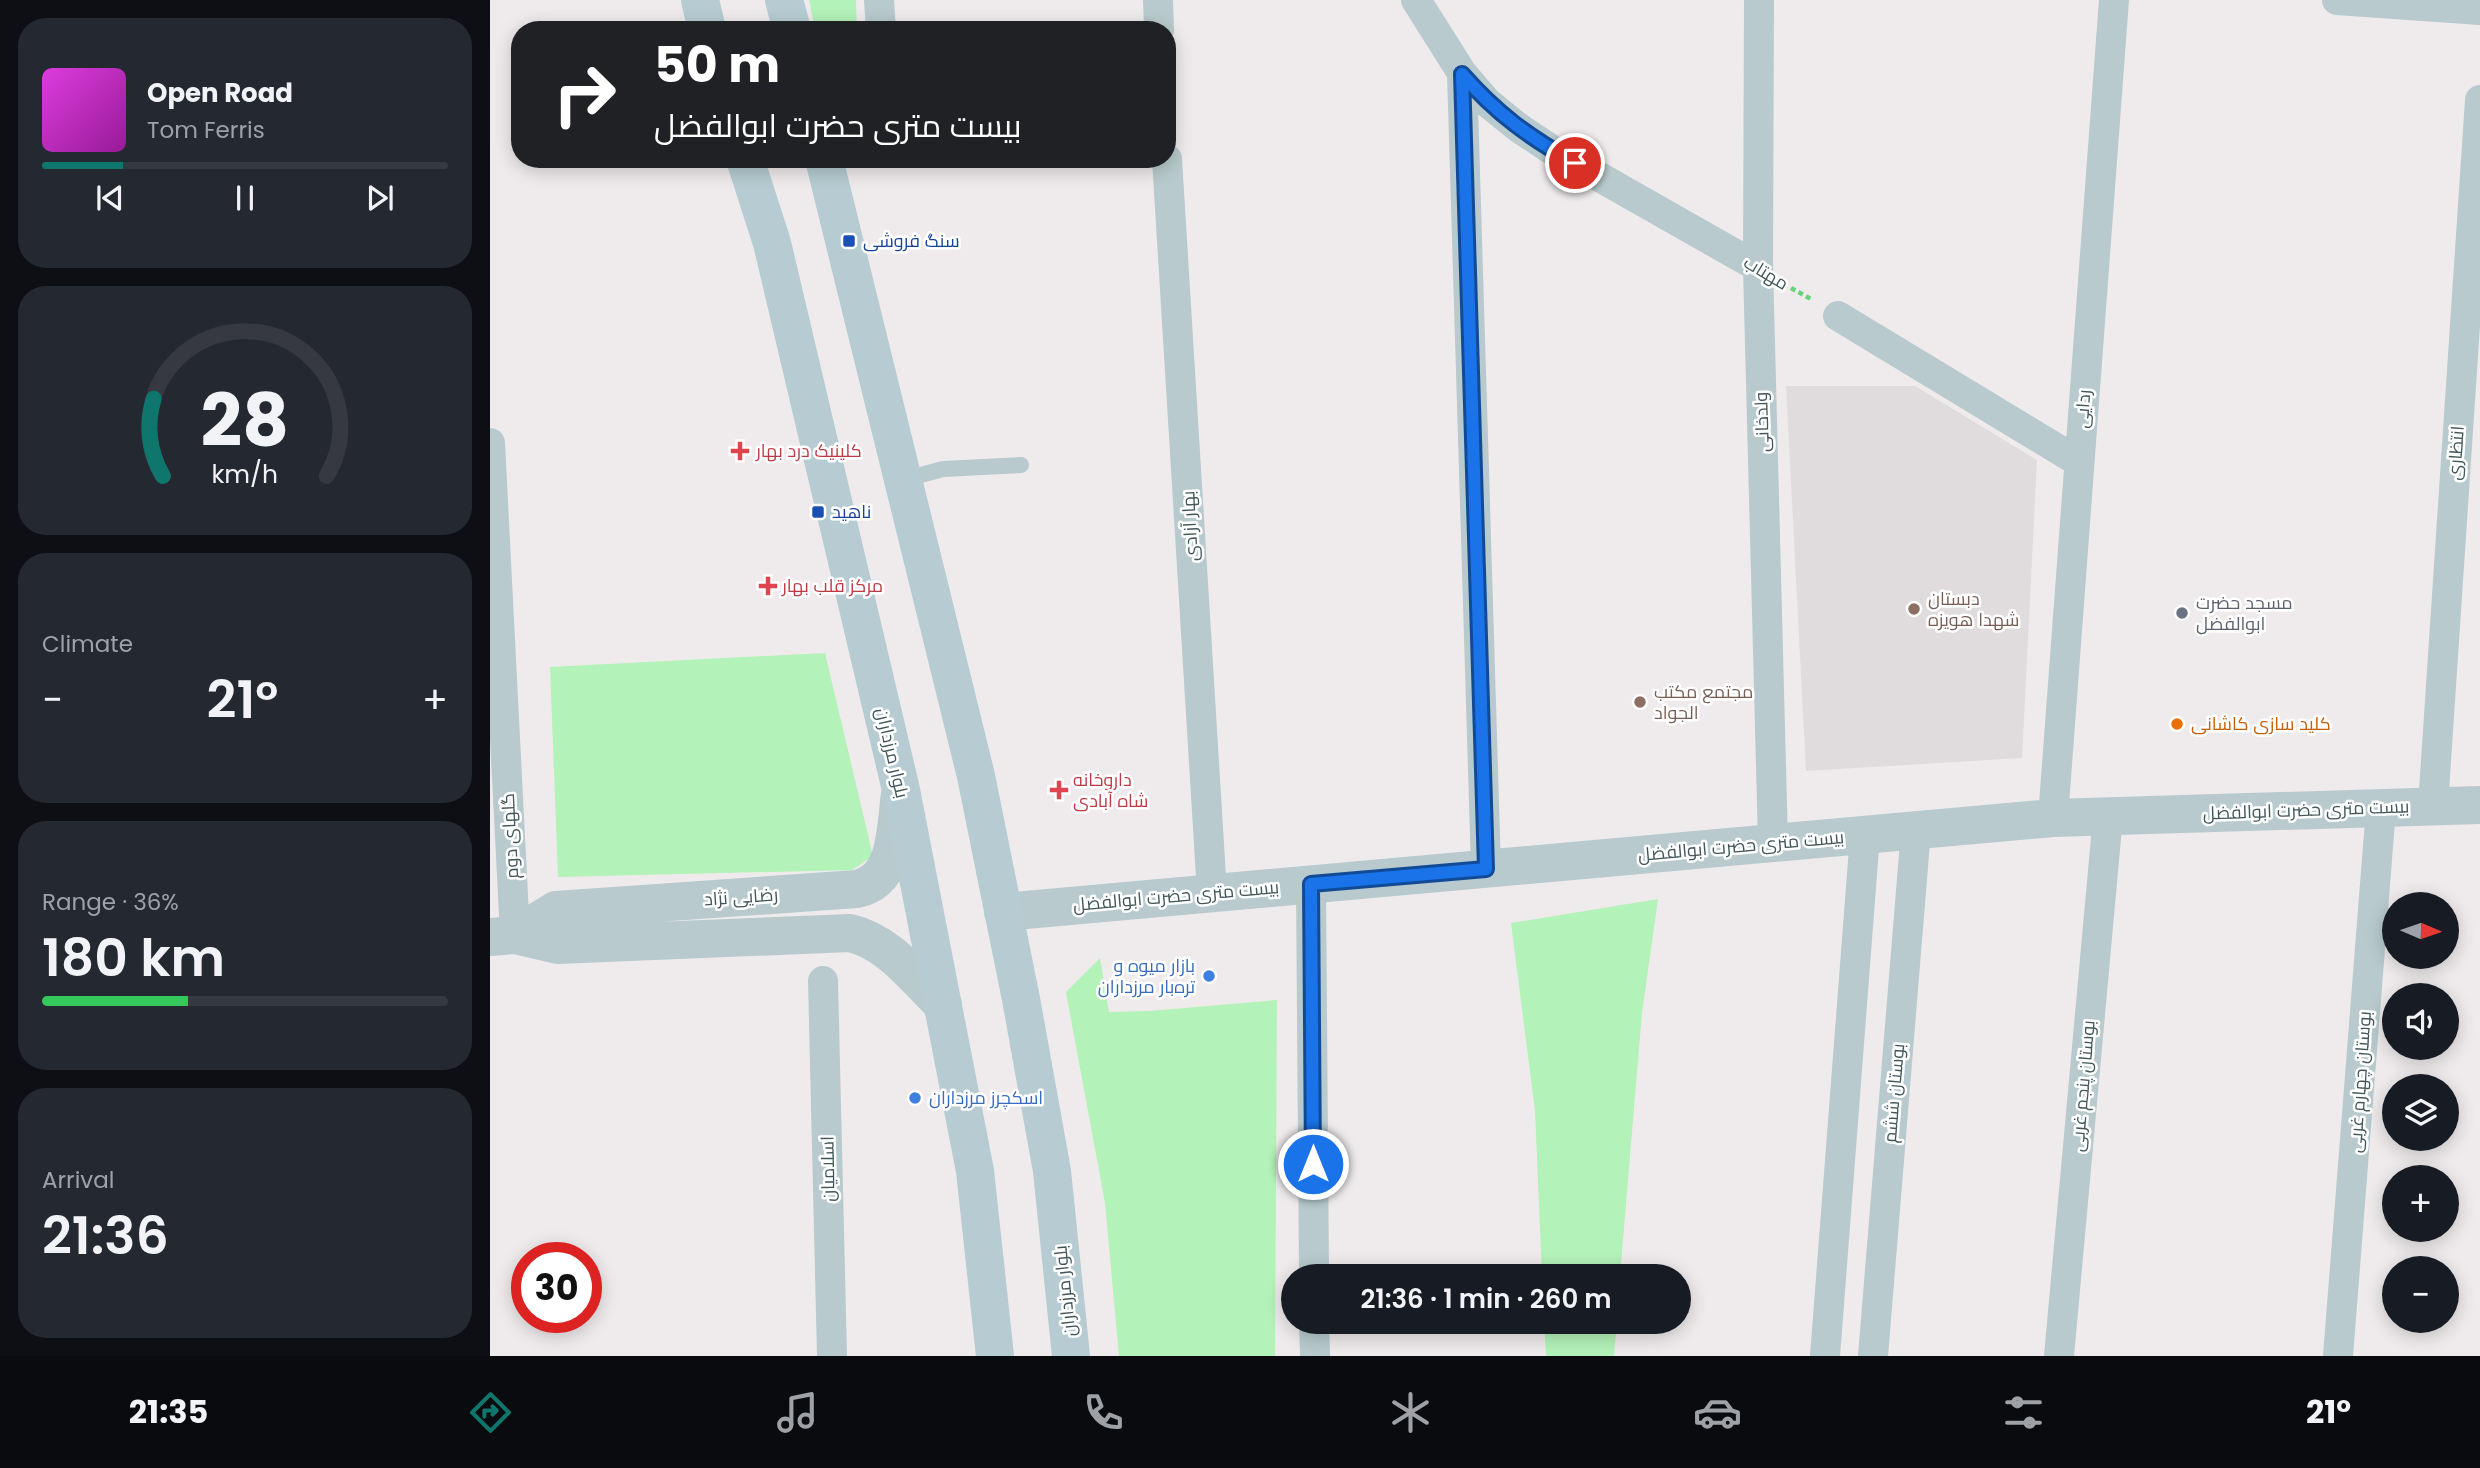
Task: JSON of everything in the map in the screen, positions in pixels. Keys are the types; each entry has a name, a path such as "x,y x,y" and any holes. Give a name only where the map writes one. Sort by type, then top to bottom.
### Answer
{"main road":[{"path":"700,0 705,21"},
{"path":"785,0 790,21"},
{"name":"بلوار مرزداران","path":"748,168 772,243 901,790 975,1171 995,1356"},
{"name":"بلوار مرزداران","path":"826,168 976,776 1052,1171 1071,1356"}],"street":[{"path":"879,0 880,21"},
{"path":"1158,0 1159,21"},
{"name":"مهتاب","path":"1416,0 1462,74 1488,103 1552,150 1758,267"},
{"name":"ولدخانی","path":"1759,0 1758,267 1773,843"},
{"name":"ردایی","path":"2053,818 2114,0"},
{"path":"2337,0 2480,10"},
{"path":"1462,74 1486,869"},
{"name":"انتظاری","path":"2433,806 2480,100"},
{"name":"بهار آزادی","path":"1168,168 1212,893"},
{"path":"1838,316 2079,463"},
{"name":"گلهای دوم","path":"490,443 503,936"},
{"name":"رضایی نژاد","path":"503,936 556,910 871,886 884,874 891,857 901,790"},
{"name":"بیست متری حضرت ابوالفضل","path":"1003,912 2053,818 2480,805"},
{"name":"بوستان چهارم غربی","path":"2338,1356 2381,808"},
{"name":"بوستان پنجم غربی","path":"2059,1356 2108,817"},
{"name":"بوستان ششم","path":"1873,1356 1916,830"},
{"path":"1825,1356 1865,835"},
{"path":"1311,884 1314,1264"},
{"path":"503,936 558,945 850,933 868,937 885,948 943,1005"},
{"name":"اسلامیان","path":"823,981 832,1356"},
{"path":"1314,1334 1315,1356"}],"lane":[{"path":"902,480 943,469 1021,465"}],"path":[{"name":"مهتاب","path":"1758,267 1838,316"}],"shaded area":[{"name":"دبستان شهدا هویزه","path":"1786,386 1915,386 2037,460 2022,758 1806,771"}],"green space":[{"path":"809,0 856,0 857,21 813,21"},
{"path":"825,653 873,856 852,870 558,877 550,667"},
{"path":"1658,899 1642,1013 1621,1264 1541,1264 1535,1111 1511,923"},
{"path":"1100,958 1109,1012 1277,1000 1275,1356 1119,1356 1105,1203 1066,992"},
{"path":"1545,1334 1616,1334 1614,1356 1546,1356"}],"place":[{"name":"سنگ فروشی","path":"849,241"},
{"name":"کلینیک درد بهار","path":"740,451"},
{"name":"ناهید","path":"818,512"},
{"name":"مرکز قلب بهار","path":"768,586"},
{"name":"دبستان شهدا هویزه","path":"1914,609"},
{"name":"مسجد حضرت ابوالفضل","path":"2182,613"},
{"name":"مجتمع مکتب الجواد","path":"1640,702"},
{"name":"کلید سازی کاشانی","path":"2177,724"},
{"name":"داروخانه شاه آبادی","path":"1059,790"},
{"name":"بازار میوه و تره‌بار مرزداران","path":"1209,976"},
{"name":"اسکچرز مرزداران","path":"915,1098"}],"route":[{"path":"1313,1164 1311,884 1486,869 1462,74 1503,116 1575,163"}]}
